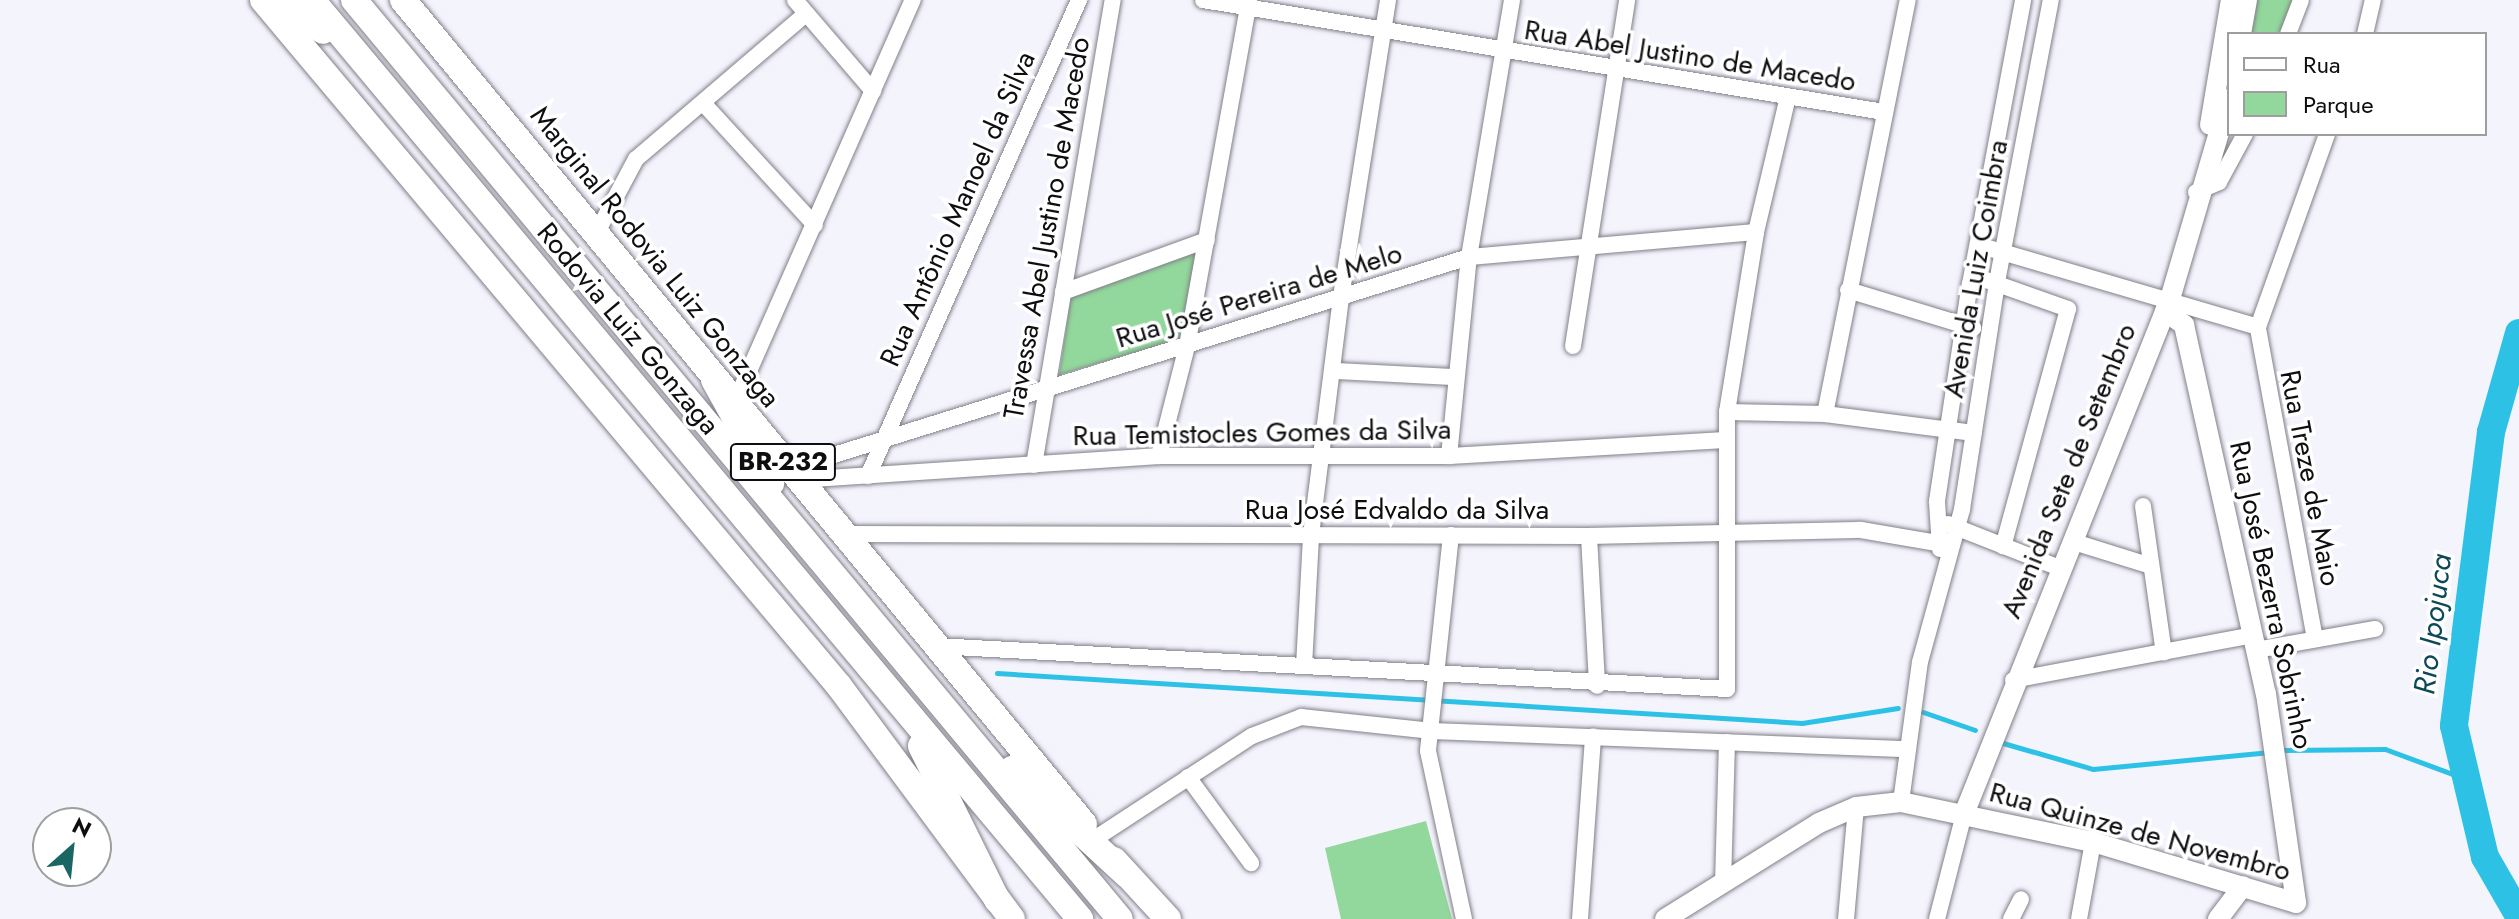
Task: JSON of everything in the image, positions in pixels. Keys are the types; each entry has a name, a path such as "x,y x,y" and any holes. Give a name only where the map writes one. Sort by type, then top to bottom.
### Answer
{"main road":[{"path":"263,0 389,146 839,686 1004,909"},
{"path":"281,0 321,29 435,165 474,199"},
{"name":"Rodovia Luiz Gonzaga","path":"312,0 474,199 857,650 1080,919"},
{"name":"Rodovia Luiz Gonzaga","path":"354,0 1120,919"},
{"path":"370,0 419,63 440,102"},
{"name":"Marginal Rodovia Luiz Gonzaga","path":"403,0 734,405 1127,875 1168,919"},
{"path":"714,380 806,545"},
{"path":"857,650 866,673 925,752 1004,909"},
{"path":"901,658 1127,875"}],"street":[{"path":"795,0 873,91"},
{"path":"734,405 913,0"},
{"name":"Rua Antônio Manoel da Silva","path":"868,476 1079,0"},
{"name":"Travessa Abel Justino de Macedo","path":"1034,465 1113,0"},
{"name":"Rua Abel Justino de Macedo","path":"1203,0 1248,4 1383,31 1787,101 1884,112"},
{"path":"1304,666 1311,535 1335,371 1341,297 1388,0"},
{"path":"1449,456 1454,377 1469,257 1512,0"},
{"path":"1573,346 1627,0"},
{"path":"1825,414 1908,0"},
{"name":"Avenida Luiz Coimbra","path":"1901,802 1941,571 1947,524 1949,431 1972,275 2023,0"},
{"name":"Avenida Luiz Coimbra","path":"1947,524 1974,433 1997,282 2051,0"},
{"name":"Avenida Sete de Setembro","path":"2229,32 2231,0"},
{"path":"2241,32 2247,0"},
{"path":"2289,32 2301,0"},
{"path":"2365,32 2373,0"},
{"path":"1159,456 1187,346 1248,4"},
{"path":"595,236 636,159 806,14"},
{"name":"Avenida Sete de Setembro","path":"1964,814 1992,745 2013,680 2074,542 2167,305 2225,104 2227,69"},
{"path":"936,646 1304,666 1440,679 1727,689 1727,412 1756,232 1787,101"},
{"path":"704,104 815,225"},
{"path":"2200,193 2227,172 2244,136"},
{"path":"1978,245 2167,305 2258,327 2326,136"},
{"name":"Rua José Pereira de Melo","path":"794,474 884,439 1469,257 1756,232"},
{"path":"1063,292 1207,240"},
{"path":"1972,275 2063,304 2068,317 2003,546"},
{"path":"1848,290 1965,326 1989,330"},
{"name":"Rua José Bezerra Sobrinho","path":"2167,305 2184,325 2271,722 2302,911"},
{"name":"Rua Treze de Maio","path":"2258,327 2315,639"},
{"path":"1335,371 1454,377"},
{"path":"1727,412 1825,414 1974,433"},
{"name":"Rua Temistocles Gomes da Silva","path":"794,474 868,476 1159,456 1323,459 1449,456 1726,440"},
{"path":"2143,506 2148,565 2164,653"},
{"path":"1947,524 2062,569"},
{"name":"Rua José Edvaldo da Silva","path":"843,534 1589,536 1861,530 1944,544"},
{"path":"1451,535 1440,679 1433,724 1431,783 1464,919"},
{"path":"1589,536 1597,686"},
{"path":"2074,542 2148,565"},
{"path":"2013,680 2164,653 2315,639 2375,629"},
{"path":"1096,838 1280,721 1314,718 1593,736 1908,749"},
{"path":"1580,919 1593,736"},
{"path":"1723,884 1727,742"},
{"path":"1188,777 1251,863"},
{"name":"Rua Quinze de Novembro","path":"1665,919 1819,823 1856,807 1901,802 2093,842 2243,886 2302,911"},
{"path":"1846,919 1856,807"},
{"path":"1937,919 1964,814"},
{"path":"2079,919 2093,842"},
{"path":"2218,919 2243,886"},
{"path":"2011,919 2021,899"}],"green space":[{"path":"2252,0 2305,0 2292,32 2247,32"},
{"path":"1196,252 1183,338 1059,375 1071,296"},
{"path":"1426,821 1452,919 1341,919 1325,848"}],"waterway":[{"name":"Rio Ipojuca","path":"2519,333 2491,432 2454,726 2485,857 2519,916"},
{"path":"997,673 1802,723 1898,708"},
{"path":"1923,712 1975,730"},
{"path":"2003,743 2093,769 2270,752"},
{"path":"2280,750 2385,749 2466,779"}]}
